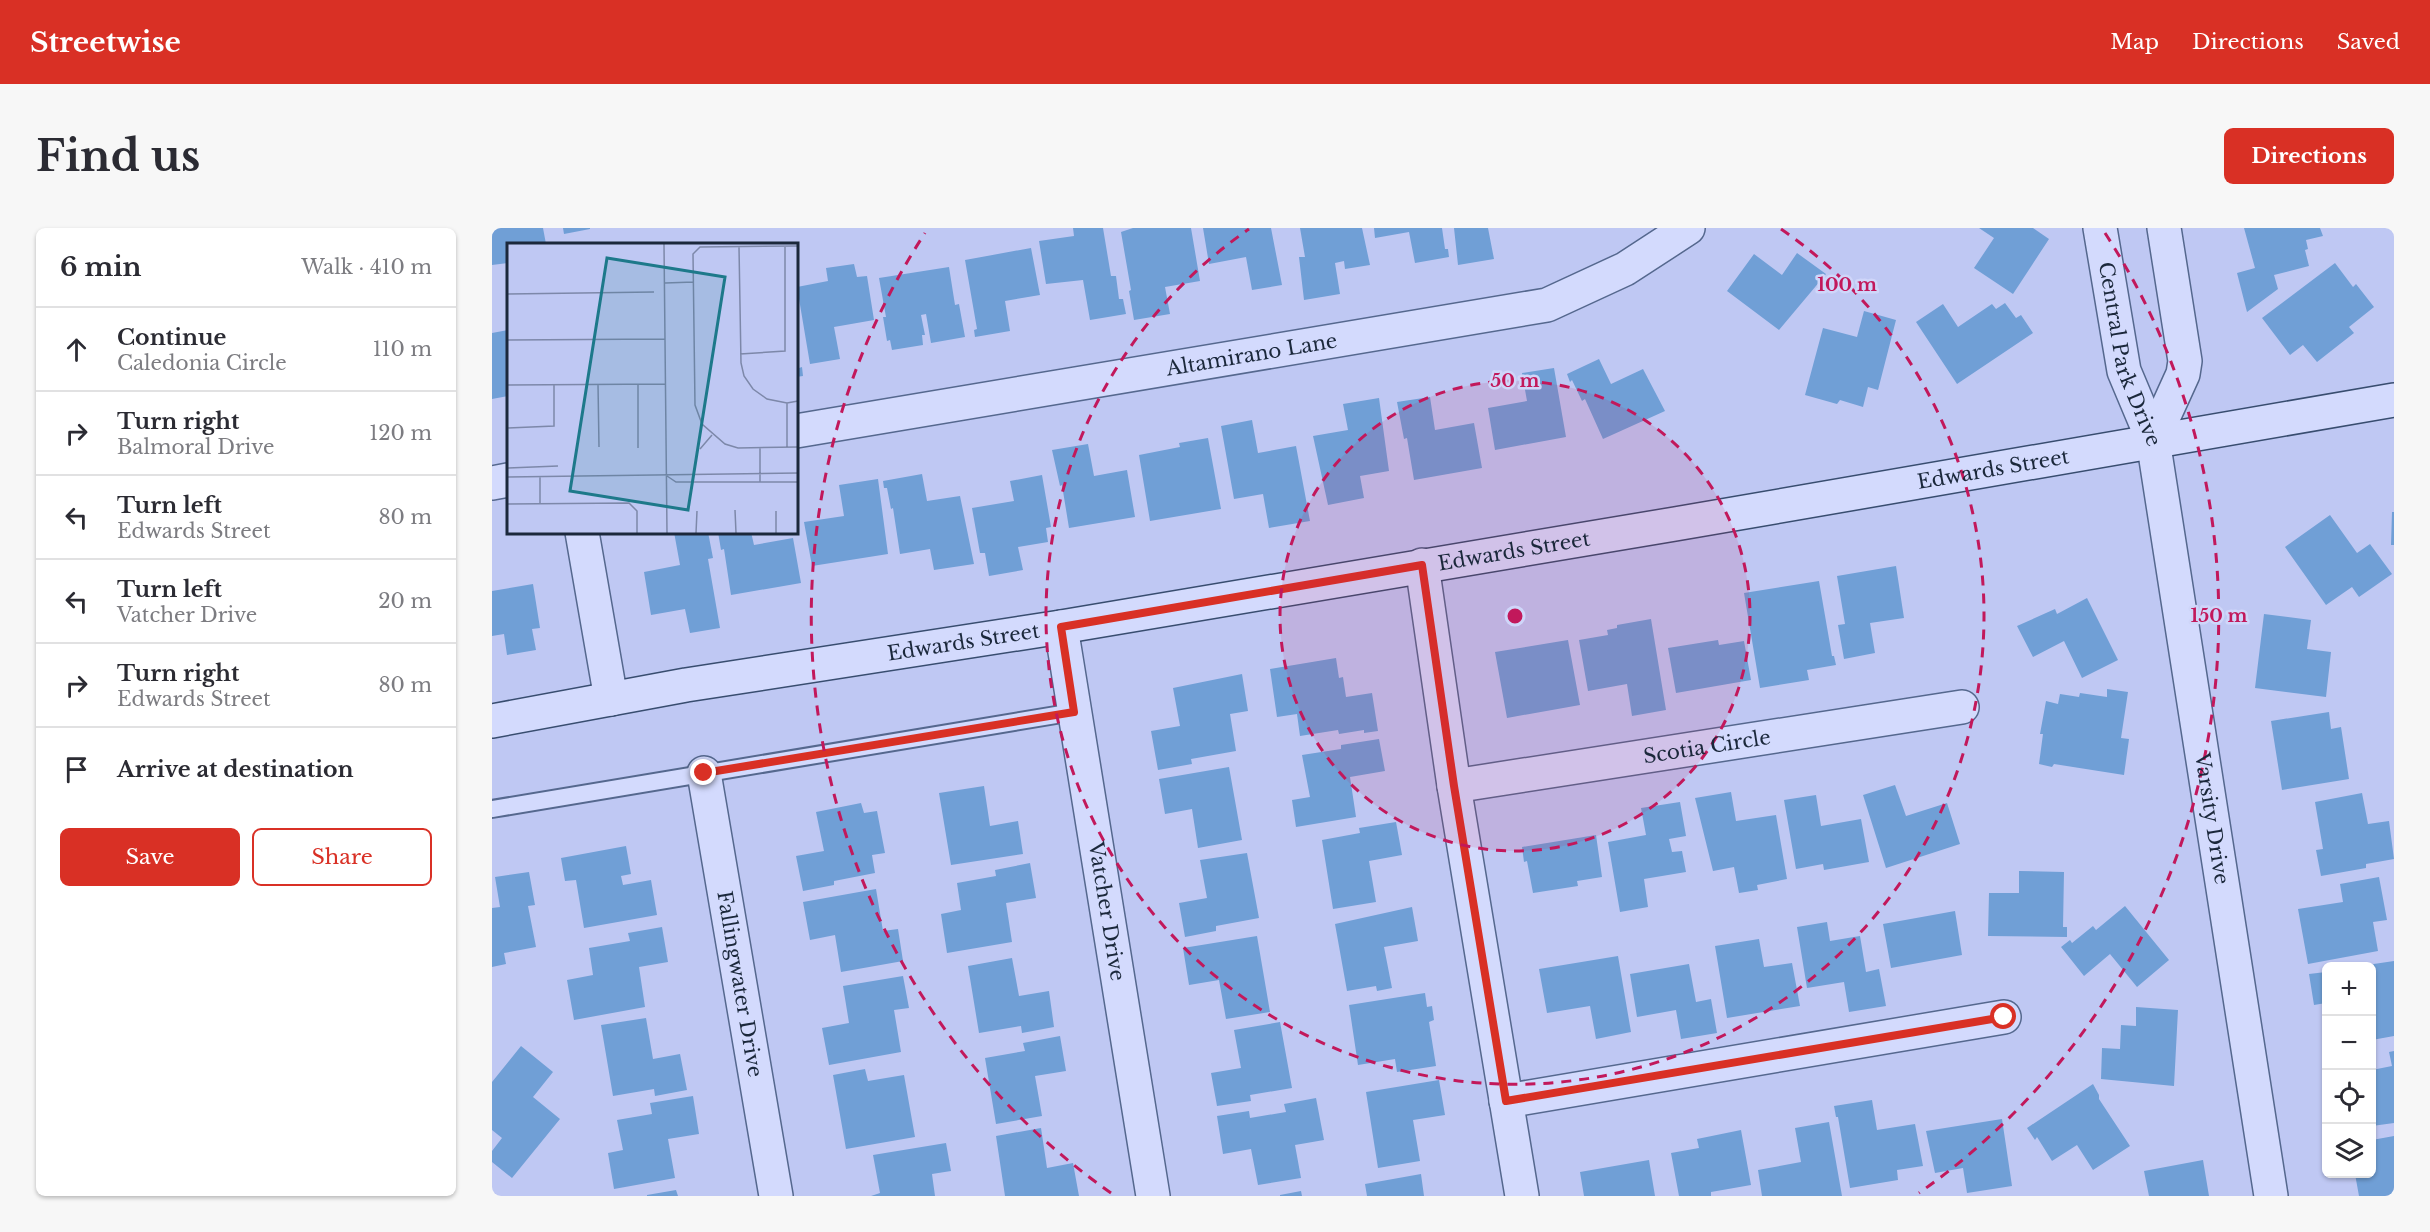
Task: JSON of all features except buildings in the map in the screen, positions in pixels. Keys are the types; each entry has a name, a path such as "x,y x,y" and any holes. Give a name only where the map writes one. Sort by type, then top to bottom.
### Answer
{"street":[{"name":"Altamirano Lane","path":"798,431 1547,305 1624,269 1688,228"},
{"name":"Central Park Drive","path":"2100,228 2124,370 2153,440"},
{"name":"Central Park Drive","path":"2153,440 2183,374 2185,361 2164,228"},
{"name":"Edwards Street","path":"492,721 611,699 1061,627 1664,526 2394,400"},
{"name":"Varsity Drive","path":"2153,440 2271,1196"},
{"path":"492,483 507,480"},
{"path":"582,534 611,699"},
{"path":"1422,565 1454,786 1522,1196"},
{"name":"Vatcher Drive","path":"1061,627 1154,1196"},
{"name":"Scotia Circle","path":"1454,786 1962,707"},
{"name":"Fallingwater Drive","path":"704,773 776,1196"},
{"path":"1506,1101 2004,1017"}],"lane":[{"path":"492,809 1074,712"}],"route":[{"path":"704,773 1074,712 1061,627 1422,565 1454,786 1506,1101 2004,1017"}]}
